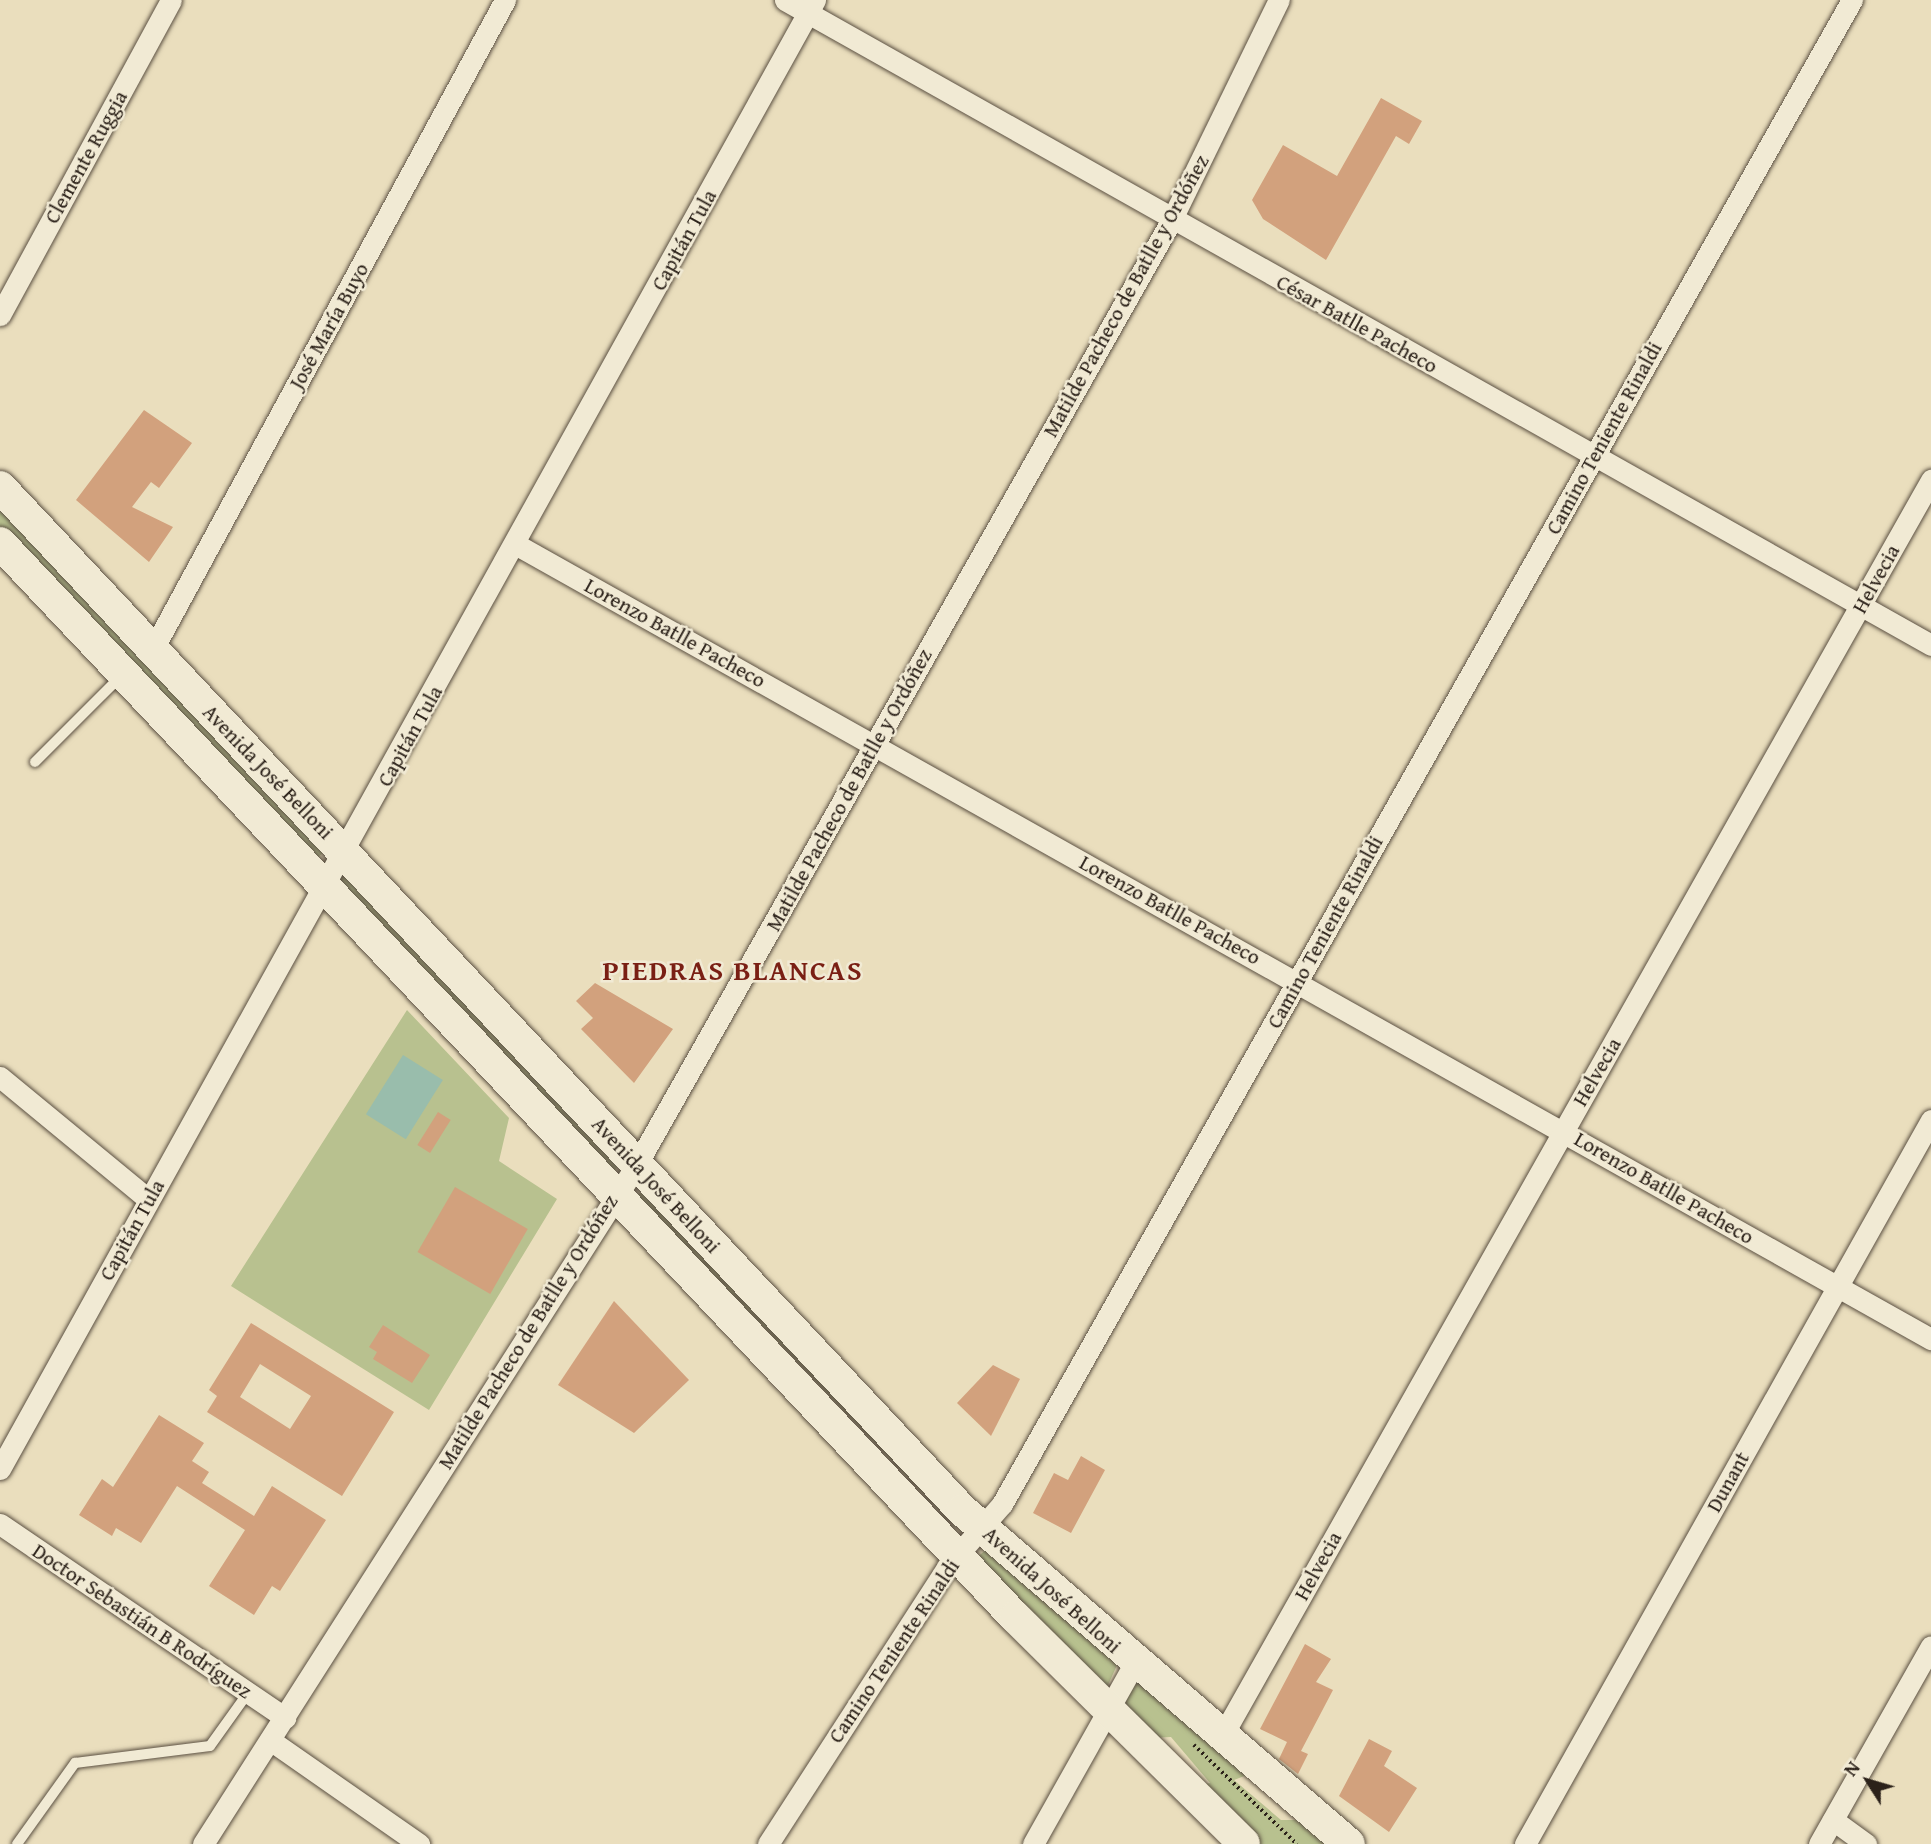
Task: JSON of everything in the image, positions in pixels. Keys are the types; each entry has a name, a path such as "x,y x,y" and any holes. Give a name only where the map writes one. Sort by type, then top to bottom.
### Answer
{"main road":[{"name":"Avenida José Belloni","path":"0,487 983,1528 1134,1664 1349,1844"},
{"name":"Avenida José Belloni","path":"0,543 327,881 956,1555 1244,1844"}],"street":[{"name":"Clemente Ruggia","path":"0,315 171,0"},
{"name":"José María Buyo","path":"152,651 505,0"},
{"name":"César Batlle Pacheco","path":"785,0 811,7 1171,221 1931,645"},
{"name":"Matilde Pacheco de Batlle y Ordóñez","path":"204,1844 637,1164 1171,221 1279,0"},
{"name":"Camino Teniente Rinaldi","path":"768,1844 956,1555 983,1528 1297,981 1852,0"},
{"name":"Capitán Tula","path":"0,1469 148,1199 517,545 811,7"},
{"name":"Helvecia","path":"1221,1738 1931,480"},
{"name":"Lorenzo Batlle Pacheco","path":"517,545 1564,1130 1931,1339"},
{"path":"0,1077 148,1199"},
{"name":"Dunant","path":"1525,1844 1931,1120"},
{"name":"Doctor Sebastián B Rodríguez","path":"0,1524 285,1718"},
{"path":"1819,1844 1931,1646"},
{"path":"1033,1844 1134,1664"},
{"path":"270,1740 419,1844"},
{"path":"1833,1819 1866,1844"}],"lane":[{"path":"35,762 125,672"},
{"path":"17,1844 75,1763 210,1746 248,1693"}],"shaded area":[{"path":"0,497 324,852 317,858 0,533"},
{"path":"343,868 619,1165 614,1171 336,882"},
{"path":"407,1010 509,1118 499,1161 557,1199 429,1410 231,1286"},
{"path":"403,1055 443,1080 406,1139 366,1114"},
{"path":"646,1190 946,1512 944,1515 637,1195"},
{"path":"993,1544 1118,1663 1108,1685 1103,1687 975,1559"},
{"path":"1140,1680 1252,1773 1234,1780 1281,1820 1303,1820 1333,1844 1252,1844 1194,1786 1210,1783 1171,1737 1150,1738 1122,1711 1123,1690"}],"building":[{"path":"1381,98 1422,121 1409,144 1396,136 1326,260 1263,219 1252,200 1283,145 1337,176"},
{"path":"144,410 192,443 159,488 151,482 132,507 173,527 149,562 76,500"},
{"path":"595,983 673,1029 634,1083 581,1029 593,1018 576,1001"},
{"path":"438,1112 451,1120 430,1153 417,1145"},
{"path":"455,1187 528,1229 490,1294 418,1252"},
{"path":"614,1301 689,1380 634,1433 558,1385"},
{"path":"251,1323 394,1412 342,1496 207,1412 217,1396 209,1390","holes":["260,1364 311,1396 290,1429 240,1397"]},
{"path":"383,1325 430,1355 412,1383 373,1359 377,1352 369,1347"},
{"path":"993,1365 1020,1379 991,1436 957,1403"},
{"path":"159,1415 204,1443 192,1461 209,1472 202,1483 254,1516 272,1486 326,1520 280,1591 272,1586 254,1615 209,1586 245,1530 177,1486 141,1543 116,1528 112,1536 79,1515 102,1479 113,1487"},
{"path":"1081,1456 1105,1470 1071,1533 1033,1513 1054,1473 1068,1480"},
{"path":"1305,1644 1331,1659 1316,1682 1333,1690 1301,1751 1308,1754 1298,1774 1279,1759 1287,1742 1260,1729"},
{"path":"1369,1739 1392,1751 1384,1766 1417,1788 1389,1832 1339,1796"}],"district":[{"name":"PIEDRAS BLANCAS","path":"733,970"}]}
